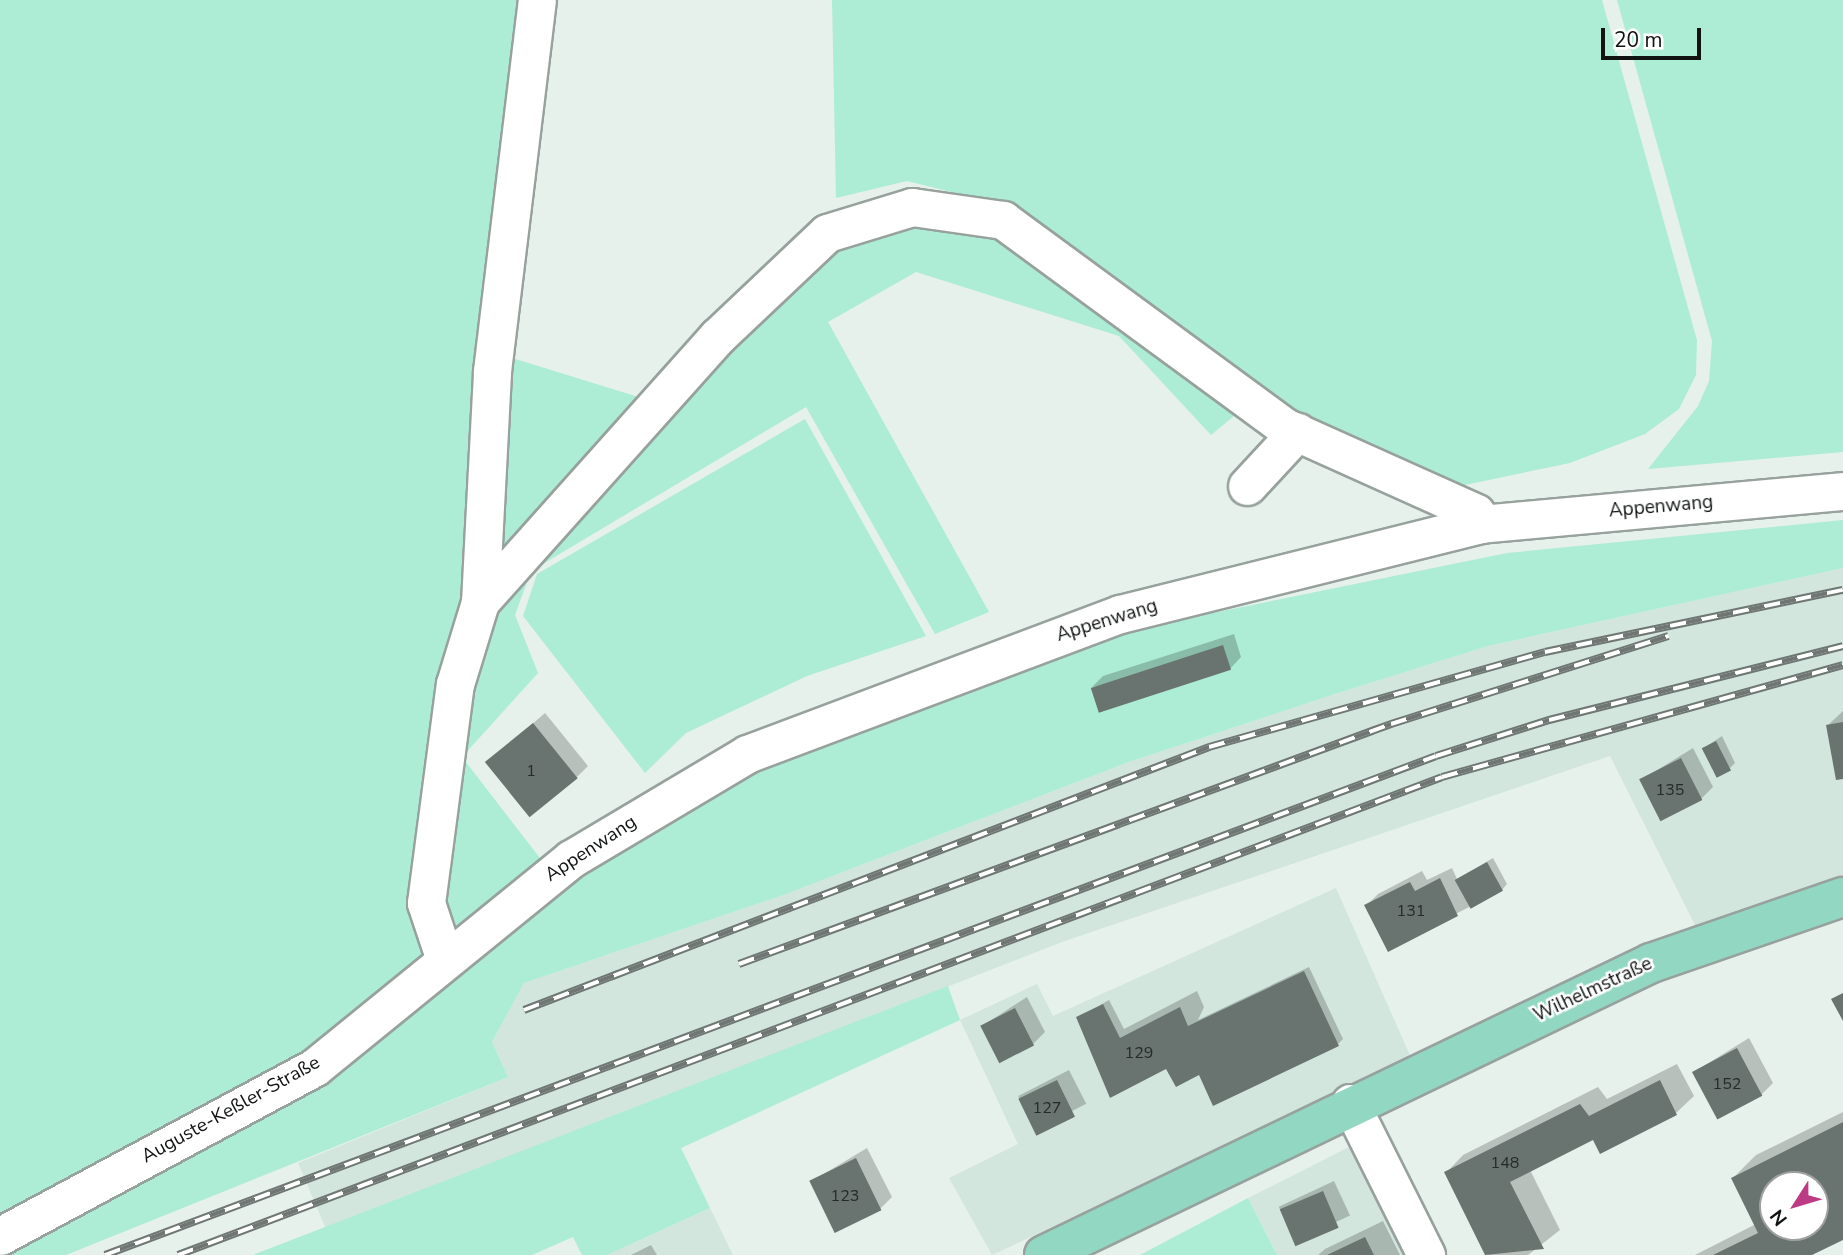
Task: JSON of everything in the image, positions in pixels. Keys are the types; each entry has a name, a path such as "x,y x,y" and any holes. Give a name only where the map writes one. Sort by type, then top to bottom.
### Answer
{"main road":[{"name":"Wilhelmstraße","path":"1044,1255 1350,1103 1651,963 1843,897"}],"street":[{"path":"444,957 426,903 455,684 481,602 492,371 537,0"},
{"path":"481,602 717,337 827,233 912,206 1003,220 1297,432 1476,513 1480,524"},
{"path":"1247,486 1297,432"},
{"name":"Appenwang","path":"444,957 570,859 747,754 1120,614 1480,524 1843,491"},
{"name":"Auguste-Keßler-Straße","path":"0,1236 315,1067 444,957"},
{"path":"1350,1103 1426,1255"}],"shaded area":[{"path":"1843,568 1843,886 1700,935 1610,756 1062,942 326,1229 298,1163 508,1077 492,1042 524,983 786,894 1126,763 1338,693 1488,646"},
{"path":"1336,888 1412,1060 992,1255 949,1178 1018,1144 960,1020 1037,984 1053,1016"},
{"path":"1357,1143 1413,1255 1277,1255 1248,1198"},
{"path":"710,1208 733,1255 607,1255"}],"green space":[{"path":"0,0 525,0 476,347 658,403 827,233 912,207 1003,220 1252,401 1211,435 1119,336 916,272 828,322 989,612 935,634 806,407 531,571 515,615 538,673 462,757 543,862 309,1051 0,1216"},
{"path":"832,0 1602,0 1697,340 1696,375 1679,409 1645,434 1570,463 1460,486 1378,459 1254,388 1174,320 1016,208 907,181 836,198"},
{"path":"1617,0 1843,0 1843,452 1648,469 1698,406 1709,381 1712,341"},
{"path":"805,419 926,636 807,676 686,733 645,773 523,616 537,574"},
{"path":"1843,520 1843,568 1488,646 1338,693 1126,763 786,894 524,983 492,1042 508,1077 66,1255 1,1255 298,1096 574,874 760,764 973,681 1134,629 1507,553"},
{"path":"948,986 960,1020 681,1148 710,1208 607,1255 582,1255 573,1237 532,1255 253,1255"},
{"path":"1248,1198 1277,1255 1140,1255"}],"building":[{"path":"1223,645 1231,670 1099,713 1091,688"},
{"path":"1843,722 1843,779 1836,780 1826,725"},
{"path":"533,723 578,778 529,817 485,762"},
{"path":"1716,741 1731,770 1717,778 1702,748"},
{"path":"1681,758 1702,800 1660,821 1639,779"},
{"path":"1487,862 1503,891 1471,909 1455,880"},
{"path":"1440,878 1458,916 1388,952 1364,905 1410,882 1415,891"},
{"path":"1304,971 1339,1046 1213,1106 1199,1075 1176,1087 1166,1069 1110,1098 1076,1017 1103,1004 1120,1038 1180,1007 1188,1026"},
{"path":"1843,993 1843,1021 1831,999"},
{"path":"1015,1008 1034,1045 999,1063 980,1026"},
{"path":"1737,1048 1762,1096 1717,1120 1692,1072"},
{"path":"1057,1080 1075,1117 1036,1136 1018,1099"},
{"path":"1660,1080 1677,1115 1600,1154 1593,1140 1510,1182 1544,1249 1485,1255 1444,1172 1580,1104 1589,1116"},
{"path":"1843,1122 1843,1240 1812,1255 1713,1255 1758,1233 1731,1178"},
{"path":"856,1158 881,1210 835,1233 809,1181"},
{"path":"1323,1191 1339,1228 1295,1246 1280,1209"},
{"path":"1365,1237 1374,1255 1327,1255"}],"railway":[{"path":"524,1010 1209,747 1545,652 1843,590"},
{"path":"739,964 1391,724 1668,636"},
{"path":"105,1255 1436,756 1549,720 1843,646"},
{"path":"178,1255 1442,777 1843,665"}]}
